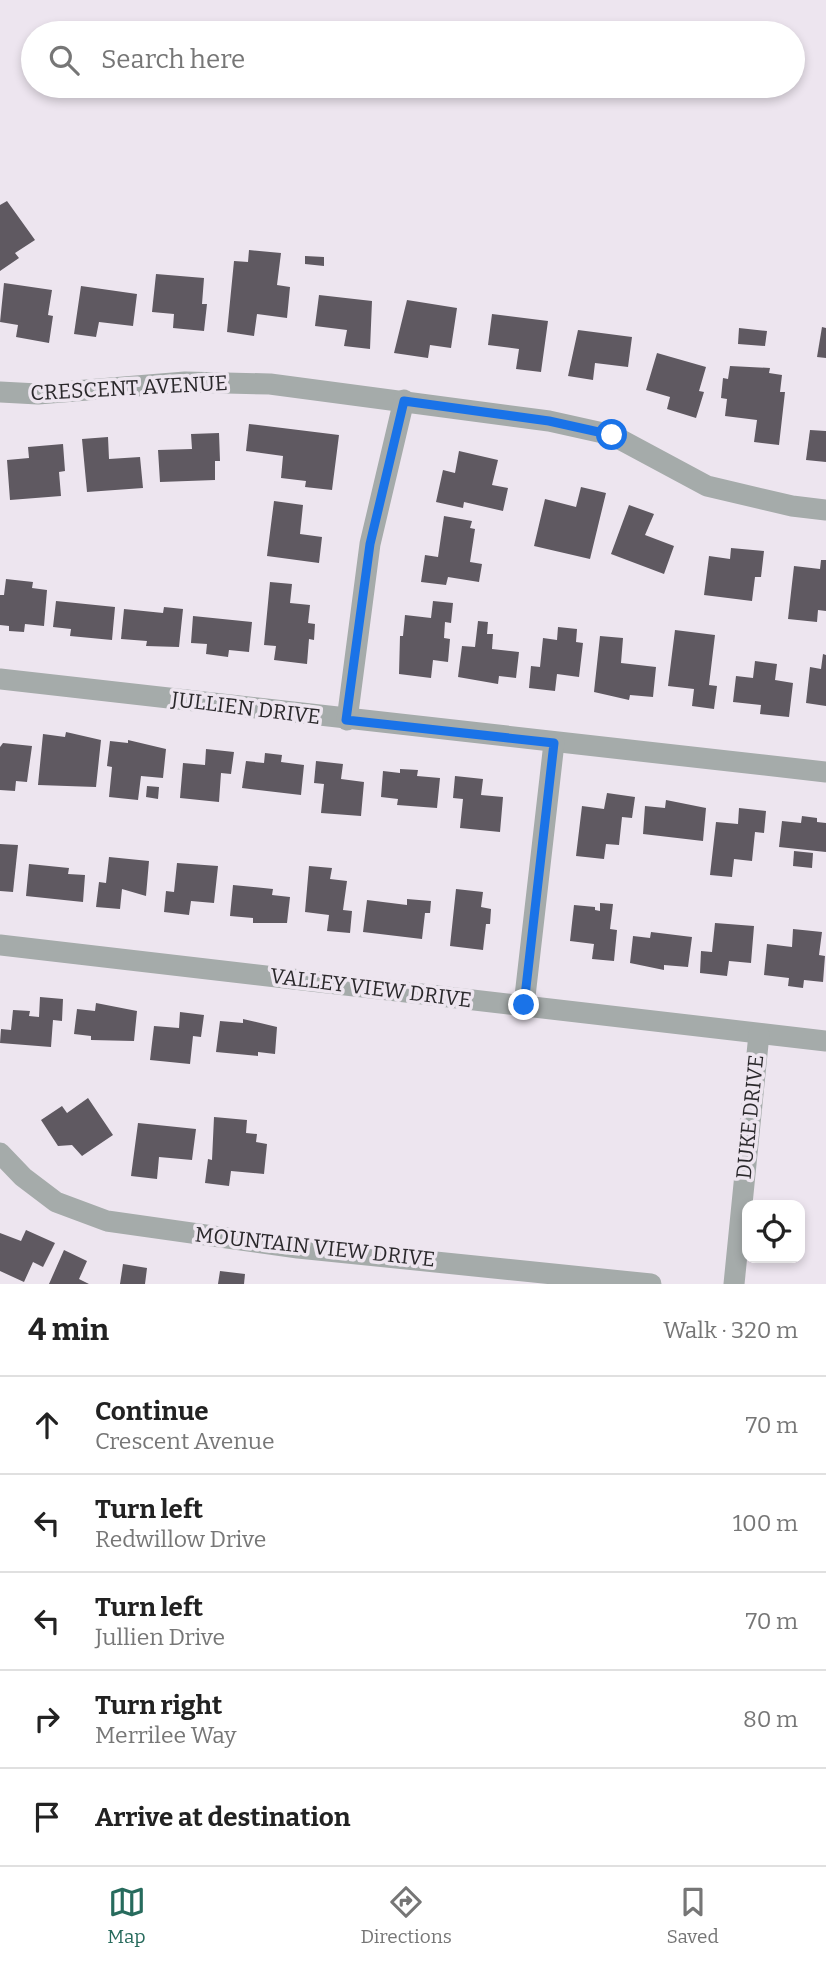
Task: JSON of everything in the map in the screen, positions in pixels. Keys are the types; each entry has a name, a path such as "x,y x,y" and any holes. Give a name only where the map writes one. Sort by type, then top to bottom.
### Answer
{"street":[{"name":"CRESCENT AVENUE","path":"0,392 38,394 184,382 258,383 549,421 612,435 708,486 792,506 826,510"},
{"path":"346,720 370,544 404,401"},
{"name":"JULLIEN DRIVE","path":"0,679 826,772"},
{"path":"524,1005 554,743"},
{"name":"VALLEY VIEW DRIVE","path":"0,945 826,1041"},
{"name":"DUKE DRIVE","path":"734,1284 759,1034"},
{"name":"MOUNTAIN VIEW DRIVE","path":"0,1153 23,1177 56,1202 107,1221 298,1248 651,1284"}],"building":[{"path":"7,201 35,240 15,253 19,258 0,271 0,205"},
{"path":"249,250 281,253 277,285 290,287 287,318 257,314 254,336 227,332 234,261 248,262"},
{"path":"305,256 324,257 324,266 305,264"},
{"path":"156,274 204,278 202,304 207,304 204,331 173,328 174,314 152,312"},
{"path":"4,283 52,290 48,315 53,316 49,343 16,337 18,325 0,322"},
{"path":"81,286 137,294 133,326 99,322 96,337 74,334"},
{"path":"319,295 372,301 370,349 344,346 347,330 315,326"},
{"path":"407,300 457,308 451,348 430,345 428,358 394,353"},
{"path":"492,314 548,321 541,372 516,369 519,349 488,345"},
{"path":"822,327 826,328 826,358 817,357"},
{"path":"739,328 767,331 765,346 738,344"},
{"path":"578,330 632,337 628,367 595,363 593,380 568,376"},
{"path":"657,353 706,367 699,391 704,392 696,418 667,409 670,397 646,390"},
{"path":"730,366 770,368 769,373 782,375 780,392 785,392 779,445 754,442 757,420 725,416 727,399 721,398 723,378 728,379"},
{"path":"249,424 339,435 332,490 305,487 306,481 281,478 283,456 246,451"},
{"path":"810,430 826,431 826,462 806,460"},
{"path":"219,433 220,461 215,461 215,480 160,482 158,450 192,449 191,434"},
{"path":"108,437 109,459 140,457 143,488 87,492 82,439"},
{"path":"63,444 65,471 59,472 61,496 10,500 7,460 29,458 28,447"},
{"path":"459,451 498,460 492,485 508,488 503,511 464,502 463,508 436,502 443,470 455,473"},
{"path":"581,487 606,493 590,559 534,546 545,499 576,507"},
{"path":"274,501 303,505 300,534 322,537 319,563 267,556"},
{"path":"629,505 654,514 645,535 674,546 664,574 611,554"},
{"path":"444,516 472,521 470,528 475,529 470,562 482,564 479,582 448,577 446,585 421,582 425,555 438,557"},
{"path":"731,548 764,551 761,577 755,577 752,601 704,595 709,556 730,559"},
{"path":"821,560 826,560 826,611 818,610 817,622 788,619 794,566 820,569"},
{"path":"6,579 33,582 32,588 47,590 44,626 25,624 24,632 9,631 9,626 0,625 0,595 4,595"},
{"path":"270,582 292,584 290,603 310,605 308,623 315,624 314,640 309,639 307,664 274,660 276,646 264,645"},
{"path":"56,601 115,607 112,640 70,636 71,629 53,627"},
{"path":"433,601 453,603 451,623 445,622 444,638 450,639 448,662 433,660 431,678 399,674 400,636 403,636 405,615 431,618"},
{"path":"164,607 183,609 179,647 146,646 147,641 121,639 124,609 163,613"},
{"path":"193,616 252,622 249,652 229,650 228,657 206,654 207,644 191,643"},
{"path":"478,621 488,622 487,634 493,634 492,649 519,652 516,678 499,676 498,684 458,677 462,646 475,647"},
{"path":"558,627 577,629 576,642 583,643 579,677 557,674 555,691 529,688 531,666 540,667 543,638 557,640"},
{"path":"675,630 715,635 709,685 717,686 714,709 692,706 694,689 668,686"},
{"path":"600,636 623,638 621,663 656,667 653,697 630,695 629,700 594,692"},
{"path":"823,654 826,655 826,706 806,703 810,667 821,669"},
{"path":"755,661 777,664 775,680 793,683 789,717 760,714 761,705 733,702 736,676 753,678"},
{"path":"66,732 101,740 96,787 38,785 43,734 65,737"},
{"path":"128,740 166,749 163,778 141,776 138,800 109,797 112,767 107,766 110,741 128,743"},
{"path":"3,743 32,746 27,782 16,781 15,791 0,790 0,747"},
{"path":"206,749 234,752 231,774 221,773 219,802 180,798 183,763 205,765"},
{"path":"265,753 282,755 281,762 304,765 301,795 242,788 246,761 264,763"},
{"path":"316,761 343,764 341,779 364,782 361,816 321,813 324,784 314,783"},
{"path":"400,769 418,770 417,776 440,778 437,808 397,805 398,799 381,797 383,771 400,773"},
{"path":"455,776 483,779 481,795 503,797 500,832 460,828 463,799 453,798"},
{"path":"147,786 159,787 158,799 146,797"},
{"path":"607,793 635,797 632,818 622,817 619,845 606,844 604,859 576,856 582,806 604,809"},
{"path":"666,800 706,808 703,841 643,834 645,806 665,808"},
{"path":"739,808 766,811 764,833 755,832 752,861 734,859 732,877 710,875 716,822 738,824"},
{"path":"802,816 817,818 817,822 826,823 826,852 779,847 782,821 801,823"},
{"path":"0,844 18,845 13,892 0,891"},
{"path":"794,851 813,853 812,868 793,866"},
{"path":"109,857 149,861 146,896 122,889 120,909 96,907 99,882 106,883"},
{"path":"177,863 218,866 214,903 191,901 189,915 164,912 166,891 174,892"},
{"path":"29,864 69,868 68,874 85,875 83,902 26,896"},
{"path":"309,866 332,868 330,879 347,881 343,910 352,911 350,933 327,931 329,915 305,912"},
{"path":"233,885 273,889 272,895 290,897 287,923 253,923 253,918 230,916"},
{"path":"456,889 483,892 481,907 491,909 483,950 450,946"},
{"path":"407,899 431,901 430,913 425,913 422,939 363,932 367,900 407,905"},
{"path":"600,903 613,904 610,929 617,930 614,961 592,959 594,944 570,941 574,905 595,907 595,910 600,911"},
{"path":"715,923 754,926 751,963 729,961 727,976 700,973 701,951 712,952"},
{"path":"793,929 822,932 819,955 825,956 823,982 804,980 803,988 788,986 789,978 764,975 767,944 792,947"},
{"path":"651,932 692,937 688,967 664,965 664,970 630,963 633,936 650,938"},
{"path":"40,997 63,999 62,1021 53,1020 51,1047 0,1043 1,1029 11,1030 13,1010 30,1011 29,1016 39,1017"},
{"path":"96,1003 137,1011 134,1041 91,1040 91,1036 74,1034 77,1009 95,1011"},
{"path":"180,1012 204,1015 201,1037 193,1036 190,1064 150,1060 154,1026 179,1028"},
{"path":"243,1019 277,1027 275,1054 258,1052 258,1056 216,1052 220,1021 243,1023"},
{"path":"88,1098 113,1135 82,1156 72,1145 58,1146 41,1120 62,1106 67,1113"},
{"path":"214,1117 247,1120 246,1133 257,1134 256,1142 267,1144 264,1174 231,1171 229,1186 205,1183 208,1159 212,1160"},
{"path":"138,1123 196,1129 192,1160 159,1157 157,1179 131,1176"},
{"path":"26,1230 55,1243 43,1267 33,1262 24,1282 0,1271 0,1233 21,1241"},
{"path":"64,1250 87,1261 79,1279 89,1284 49,1284"},
{"path":"123,1264 147,1268 145,1284 120,1284"},
{"path":"220,1271 245,1274 244,1284 218,1284"}],"route":[{"path":"524,1005 554,743 346,720 370,544 404,401 549,421 612,435"}]}
